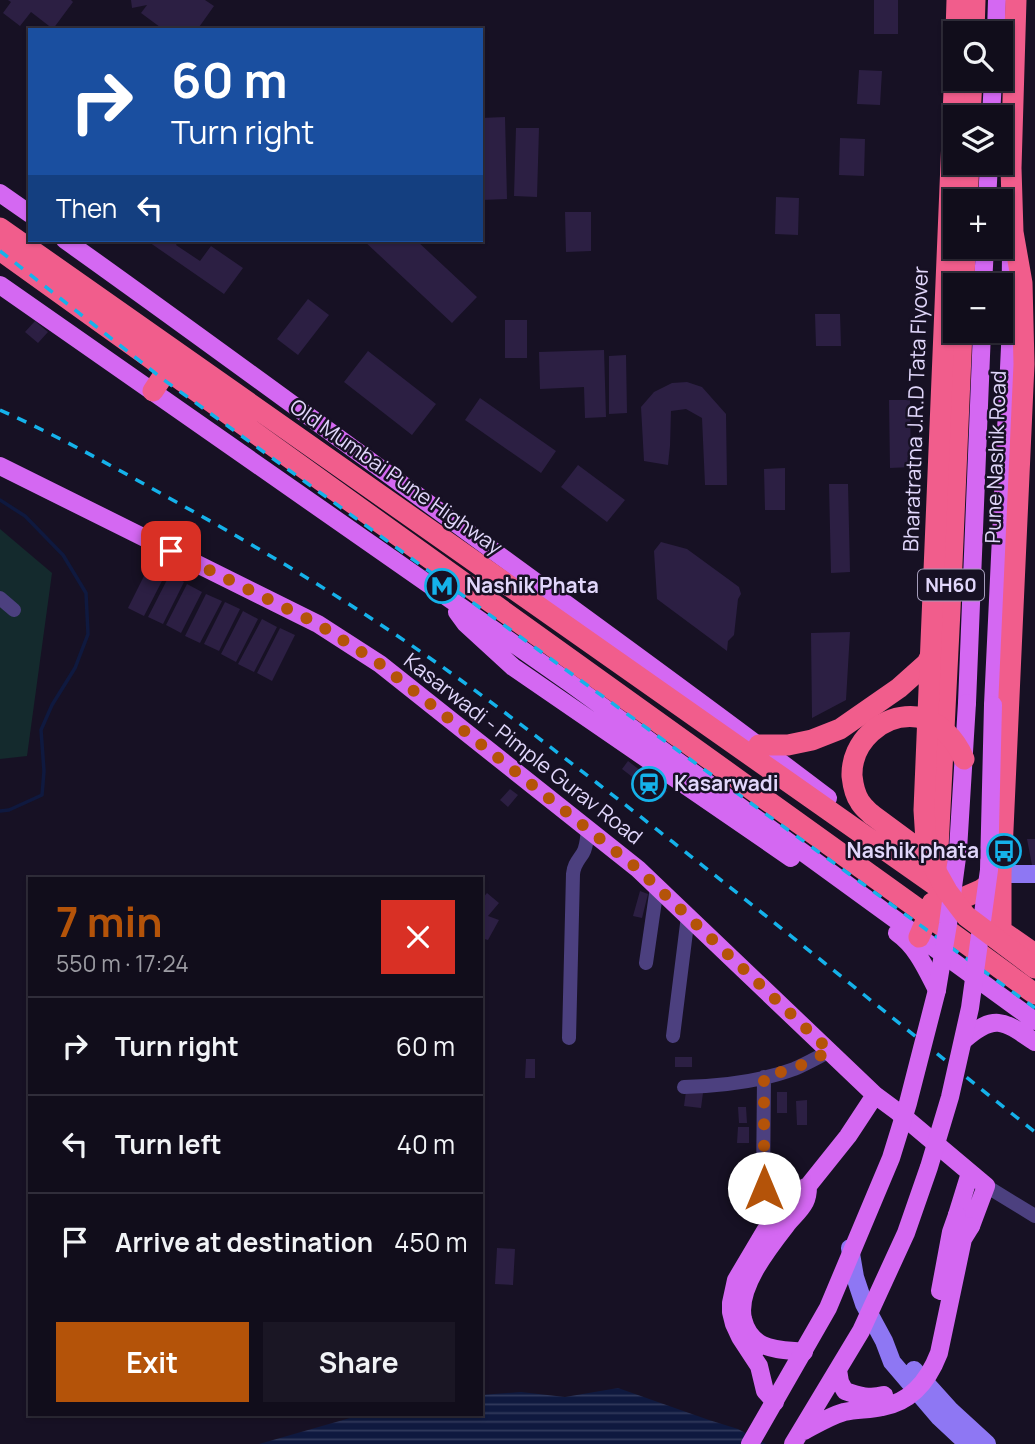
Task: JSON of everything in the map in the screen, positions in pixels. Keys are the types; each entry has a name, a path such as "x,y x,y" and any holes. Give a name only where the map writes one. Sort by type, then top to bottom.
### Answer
{"highway":[{"path":"956,21 957,0"},
{"path":"974,21 975,0"},
{"name":"Pune Nashik Road","path":"1012,189 1016,0"},
{"name":"Bharatratna J.R.D Tata Flyover","path":"954,91 923,810 926,841 933,866 947,891 966,916 1035,968"},
{"name":"Old Mumbai Pune Highway","path":"0,228 914,871 932,903"},
{"name":"Pune Nashik Road","path":"1001,930 1024,364 1022,283 1013,232"},
{"path":"0,250 908,901 932,903 957,900 981,890 1002,874"},
{"name":"Pune Nashik Road","path":"919,937 932,903 937,856 961,343"},
{"path":"153,391 167,370"},
{"path":"759,745 788,745 812,740 840,729 899,688 927,663 950,610"},
{"path":"937,856 913,845 858,801 852,772 855,754 871,731 886,722 918,717 946,732 958,746 964,759"},
{"path":"913,845 914,871"},
{"path":"957,900 1035,954"},
{"path":"932,903 1035,994"}],"main road":[{"path":"997,21 998,0"},
{"path":"0,193 28,213"},
{"path":"68,242 759,745 876,835 914,871"},
{"path":"797,1439 861,1331 906,1233 929,1167 964,1040 989,870 993,705 1010,347 1011,259"},
{"path":"0,285 691,770 1035,1021"},
{"path":"750,1444 828,1308 891,1157 937,990 956,862 964,759 982,343"},
{"name":"Kasarwadi - Pimple Gurav Road","path":"0,466 328,630 380,664 638,869 875,1095 986,1186"},
{"path":"450,600 465,623 513,667 903,938 917,954 937,990"},
{"path":"964,1040 978,1028 995,1022 1013,1026 1035,1042"},
{"path":"775,1402 765,1391 759,1366 737,1331 731,1312 731,1298 736,1280 765,1231 793,1194 808,1186 848,1136 875,1095"},
{"path":"797,1439 823,1420 842,1413 883,1407 904,1400 923,1384 939,1353 963,1239 970,1173"},
{"path":"804,1352 768,1348 760,1344 748,1331 741,1310 748,1283 779,1234 806,1202 808,1186"},
{"path":"838,1370 845,1391 862,1397 878,1397 898,1390 915,1377 930,1346 951,1232 964,1220 986,1186"}],"street":[{"path":"0,598 14,611"},
{"path":"569,1038 573,874 574,865 584,853 588,829"},
{"path":"1002,874 1035,874"},
{"path":"646,963 657,887"},
{"path":"673,1036 688,916"},
{"path":"684,1087 720,1086 764,1077 795,1068 830,1051"},
{"path":"764,1077 764,1188"},
{"path":"898,1112 889,1145 856,1220 850,1246 855,1278 864,1304 892,1362 939,1417 968,1444"},
{"path":"986,1186 1035,1216"},
{"path":"884,1341 951,1411 987,1444"}],"green space":[{"path":"0,529 52,573 27,756 0,759"}],"water":[{"path":"618,1388 738,1429 766,1444 259,1444 357,1416 483,1416 483,1395 521,1392 565,1397"}],"building":[{"path":"8,0 73,2 52,28 31,12 20,26 3,13 11,2"},
{"path":"131,0 205,0 214,6 198,28 161,28 141,13 147,5 132,8"},
{"path":"874,0 898,0 898,34 874,34"},
{"path":"859,70 882,71 880,105 857,104"},
{"path":"505,117 507,199 483,200 483,118"},
{"path":"516,128 539,128 537,197 514,196"},
{"path":"840,138 865,139 864,176 839,175"},
{"path":"776,197 799,198 798,235 775,234"},
{"path":"565,212 591,212 591,251 566,252"},
{"path":"149,242 178,242 176,245 200,261 211,246 243,268 224,294"},
{"path":"365,242 418,242 477,297 452,323"},
{"path":"308,299 329,315 298,355 277,339"},
{"path":"815,314 840,314 841,346 816,346"},
{"path":"505,320 527,320 527,358 505,358"},
{"path":"35,321 48,332 38,343 25,332"},
{"path":"604,350 606,417 585,418 584,387 540,389 539,352"},
{"path":"368,351 436,404 412,435 344,382"},
{"path":"626,355 627,413 609,414 609,356"},
{"path":"687,382 702,387 726,414 727,485 705,485 702,418 686,409 671,411 668,465 644,461 641,407 654,392 672,383"},
{"path":"480,398 556,451 541,473 465,420"},
{"path":"889,400 910,400 911,467 890,468"},
{"path":"578,465 625,500 607,522 561,487"},
{"path":"785,468 785,510 765,510 764,469"},
{"path":"829,484 848,484 850,572 831,573"},
{"path":"661,542 687,549 739,587 741,594 738,599 734,635 728,641 727,651 657,599 654,551"},
{"path":"148,568 164,577 144,616 128,608"},
{"path":"170,574 184,582 163,624 148,617"},
{"path":"187,584 202,592 181,633 166,625"},
{"path":"206,594 222,601 200,643 185,636"},
{"path":"225,602 240,609 219,651 204,644"},
{"path":"243,611 258,619 236,662 221,654"},
{"path":"262,619 277,627 254,672 238,664"},
{"path":"280,628 295,635 272,681 257,673"},
{"path":"850,632 846,700 812,718 811,633"},
{"path":"628,761 667,791 661,799 622,769"},
{"path":"510,789 518,795 508,807 500,800"},
{"path":"1027,839 1035,839 1035,865 1032,865"},
{"path":"640,891 648,894 642,918 633,916"},
{"path":"487,893 499,903 488,916 499,920 488,940 483,939 483,898"},
{"path":"675,1057 692,1057 692,1067 675,1067"},
{"path":"526,1059 535,1059 535,1078 525,1078"},
{"path":"686,1091 703,1093 701,1108 684,1106"},
{"path":"777,1092 787,1092 787,1113 777,1113"},
{"path":"807,1100 807,1125 797,1125 796,1101"},
{"path":"738,1107 746,1107 747,1123 739,1123"},
{"path":"738,1127 749,1127 749,1143 737,1143"},
{"path":"742,1174 756,1174 757,1206 742,1206"},
{"path":"497,1248 515,1249 513,1285 495,1284"}],"waterway":[{"path":"0,500 25,516 63,555 86,593 88,634 75,668 52,705 41,730 44,771 42,795 9,810 0,811"}],"railway":[{"path":"0,251 164,380 1035,1008"},
{"path":"0,410 86,452 234,535 330,592 424,654 511,717 652,826 1035,1132"}],"place":[{"name":"Nashik Phata","path":"442,586"},
{"name":"Kasarwadi","path":"649,784"},
{"name":"Nashik phata","path":"1004,851"}],"route":[{"path":"171,551 318,624 380,664 638,869 830,1051 795,1068 764,1077 764,1188"}]}
